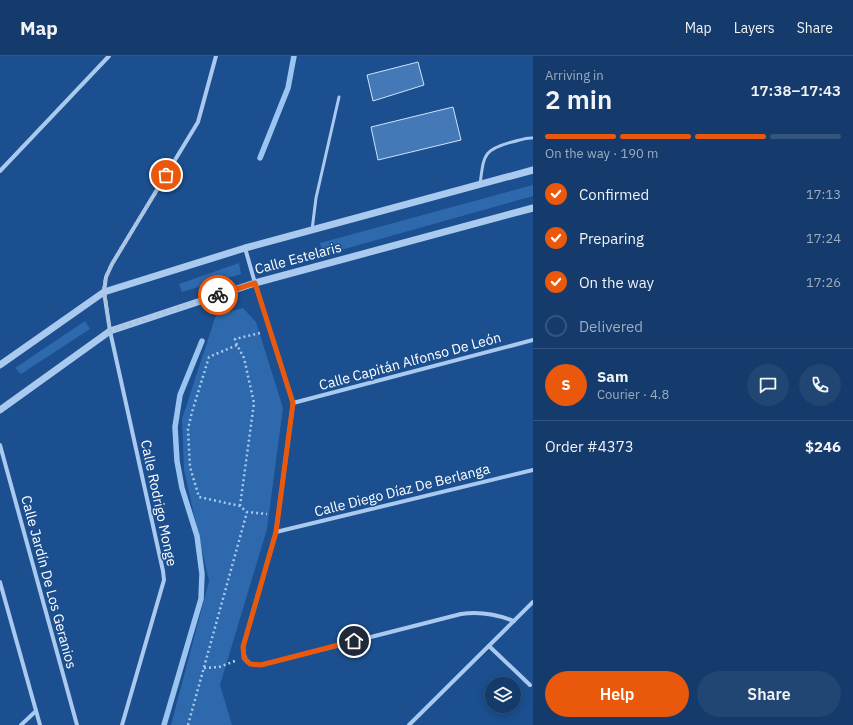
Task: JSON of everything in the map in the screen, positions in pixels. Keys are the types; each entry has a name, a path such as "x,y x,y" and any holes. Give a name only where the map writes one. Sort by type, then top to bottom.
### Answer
{"street":[{"path":"0,171 109,56"},
{"path":"104,292 106,277 112,264 198,122 216,56"},
{"name":"Calle Estelaris","path":"0,365 104,292 245,248 533,170"},
{"name":"Calle Estelaris","path":"0,410 110,331 255,283 533,208"},
{"path":"245,248 293,403 276,532 243,647 244,658 250,664 261,665 471,612 494,614 514,621"},
{"name":"Calle Rodrigo Monge","path":"104,292 110,331 164,580 122,725"},
{"name":"Calle Capitán Alfonso De León","path":"293,403 533,340"},
{"name":"Calle Jardín De Los Geranios","path":"0,445 77,725"},
{"name":"Calle Diego Díaz De Berlanga","path":"276,532 533,470"},
{"path":"0,582 40,725"},
{"path":"409,725 533,602"},
{"path":"489,646 530,685"},
{"path":"21,725 36,710"}],"lane":[{"path":"312,230 316,198 339,97"},
{"path":"480,184 483,160 489,152 495,147 533,138"}],"path":[{"path":"240,506 254,403 244,358 235,339 270,330"},
{"path":"237,345 209,357 188,429 190,467 199,498 240,506 247,512 278,516"},
{"path":"188,725 247,512"},
{"path":"204,668 219,667 244,658"}],"shaded area":[{"path":"533,185 533,196 323,255 320,243"},
{"path":"239,263 241,274 182,292 179,284"},
{"path":"243,308 256,322 283,408 267,529 220,685 232,725 171,725 209,581 184,470 182,419 216,315"},
{"path":"85,321 90,329 21,374 15,368"}],"building":[{"path":"418,62 424,85 373,101 367,75"},
{"path":"453,107 461,140 378,160 371,127"}],"waterway":[{"path":"260,158 288,88 294,56"},
{"path":"164,725 201,599 202,574 197,536 182,488 177,461 175,427 180,395 202,341"}],"way so far":[{"path":"166,175 112,264 104,282 104,292 110,331 218,295"}],"route":[{"path":"218,295 255,283 293,403 276,532 243,647 244,658 246,662 250,664 261,665 354,641"}]}
